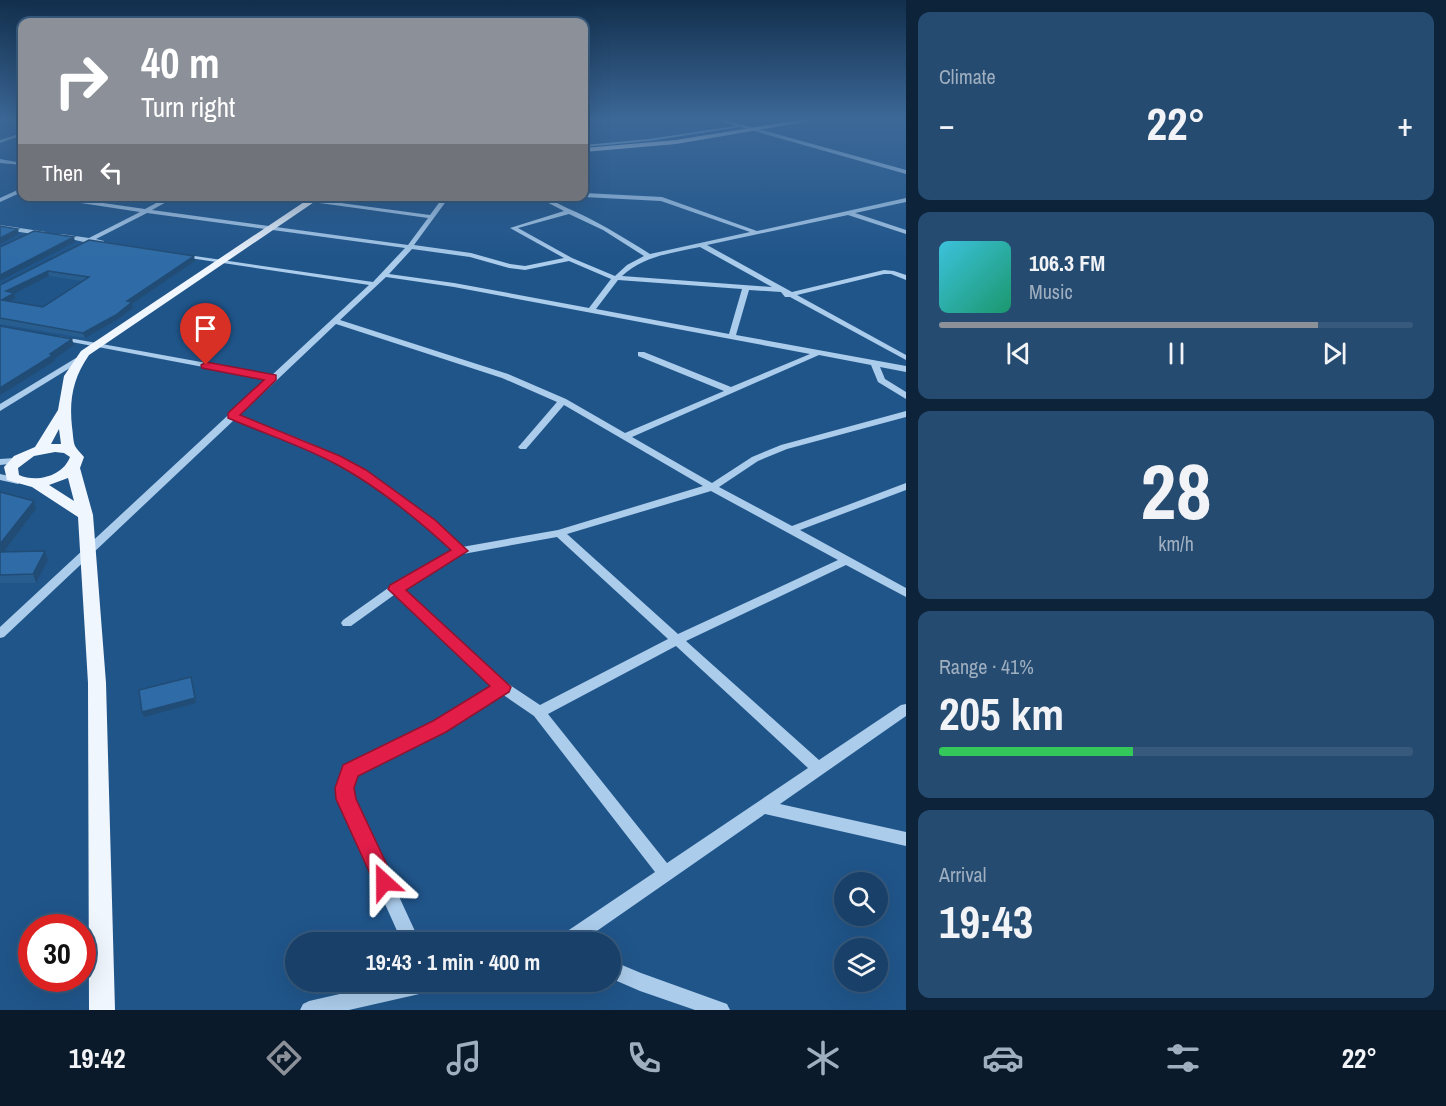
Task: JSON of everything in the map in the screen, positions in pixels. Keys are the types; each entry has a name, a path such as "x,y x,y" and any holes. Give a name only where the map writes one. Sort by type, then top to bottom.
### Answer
{"main road":[{"path":"102,1010 100,763 88,551 85,515 73,468 77,458 69,450 63,411 65,391 72,371 79,360 95,344 312,201"},
{"path":"41,449 63,411"},
{"path":"69,450 41,449 15,461 10,472 18,481 36,483 57,478 73,468"},
{"path":"36,483 85,515"}],"street":[{"path":"882,166 906,172"},
{"path":"889,168 897,166"},
{"path":"0,191 18,193"},
{"path":"0,200 18,194"},
{"path":"588,195 662,199 755,232"},
{"path":"591,311 614,278 628,266 649,256 906,200"},
{"path":"74,201 471,255 519,268 570,259"},
{"path":"0,227 80,242 153,201"},
{"path":"70,244 90,240 165,201"},
{"path":"328,201 432,217"},
{"path":"0,634 375,284 409,248 443,201"},
{"path":"549,201 571,211 649,256"},
{"path":"571,211 513,228 570,259 614,278 785,293 884,272 892,272 906,278"},
{"path":"848,213 906,232"},
{"path":"17,240 34,232"},
{"path":"90,240 112,244"},
{"path":"701,245 906,358"},
{"path":"178,254 375,284"},
{"path":"384,275 454,285 906,369"},
{"path":"732,337 746,289"},
{"path":"334,321 505,376 563,401 712,487 906,593"},
{"path":"53,336 273,378"},
{"path":"626,436 819,353"},
{"path":"641,354 730,390"},
{"path":"0,408 79,360"},
{"path":"874,363 881,380 906,396"},
{"path":"523,447 563,401"},
{"path":"347,623 395,589 460,551 559,533 712,487 755,459 784,447 906,414"},
{"path":"232,416 317,450 362,473 430,523 460,551"},
{"path":"0,462 15,461"},
{"path":"0,477 18,481"},
{"path":"791,530 906,486"},
{"path":"559,533 819,769"},
{"path":"539,712 677,640 846,561"},
{"path":"395,589 502,687 539,712 666,874"},
{"path":"406,932 346,799 346,777 356,766 440,726 502,687"},
{"path":"581,932 906,709"},
{"path":"764,807 906,839"},
{"path":"621,974 722,1010"},
{"path":"309,1010 388,992"}],"building":[{"path":"0,226 18,229 0,238"},
{"path":"34,231 74,237 0,275 0,247"},
{"path":"89,240 194,256 127,301 132,302 116,315 83,333 0,318 0,285","holes":["48,271 89,277 43,307 2,300 14,293 6,291"]},
{"path":"0,326 72,339 50,354 53,355 0,388"},
{"path":"0,492 34,501 0,544"},
{"path":"45,551 33,574 0,575 0,552"},
{"path":"191,677 195,698 142,712 139,690"}],"route":[{"path":"206,365 273,378 232,416 335,458 362,473 430,523 460,551 395,589 502,687 440,726 356,766 346,777 346,799 384,882"}]}
